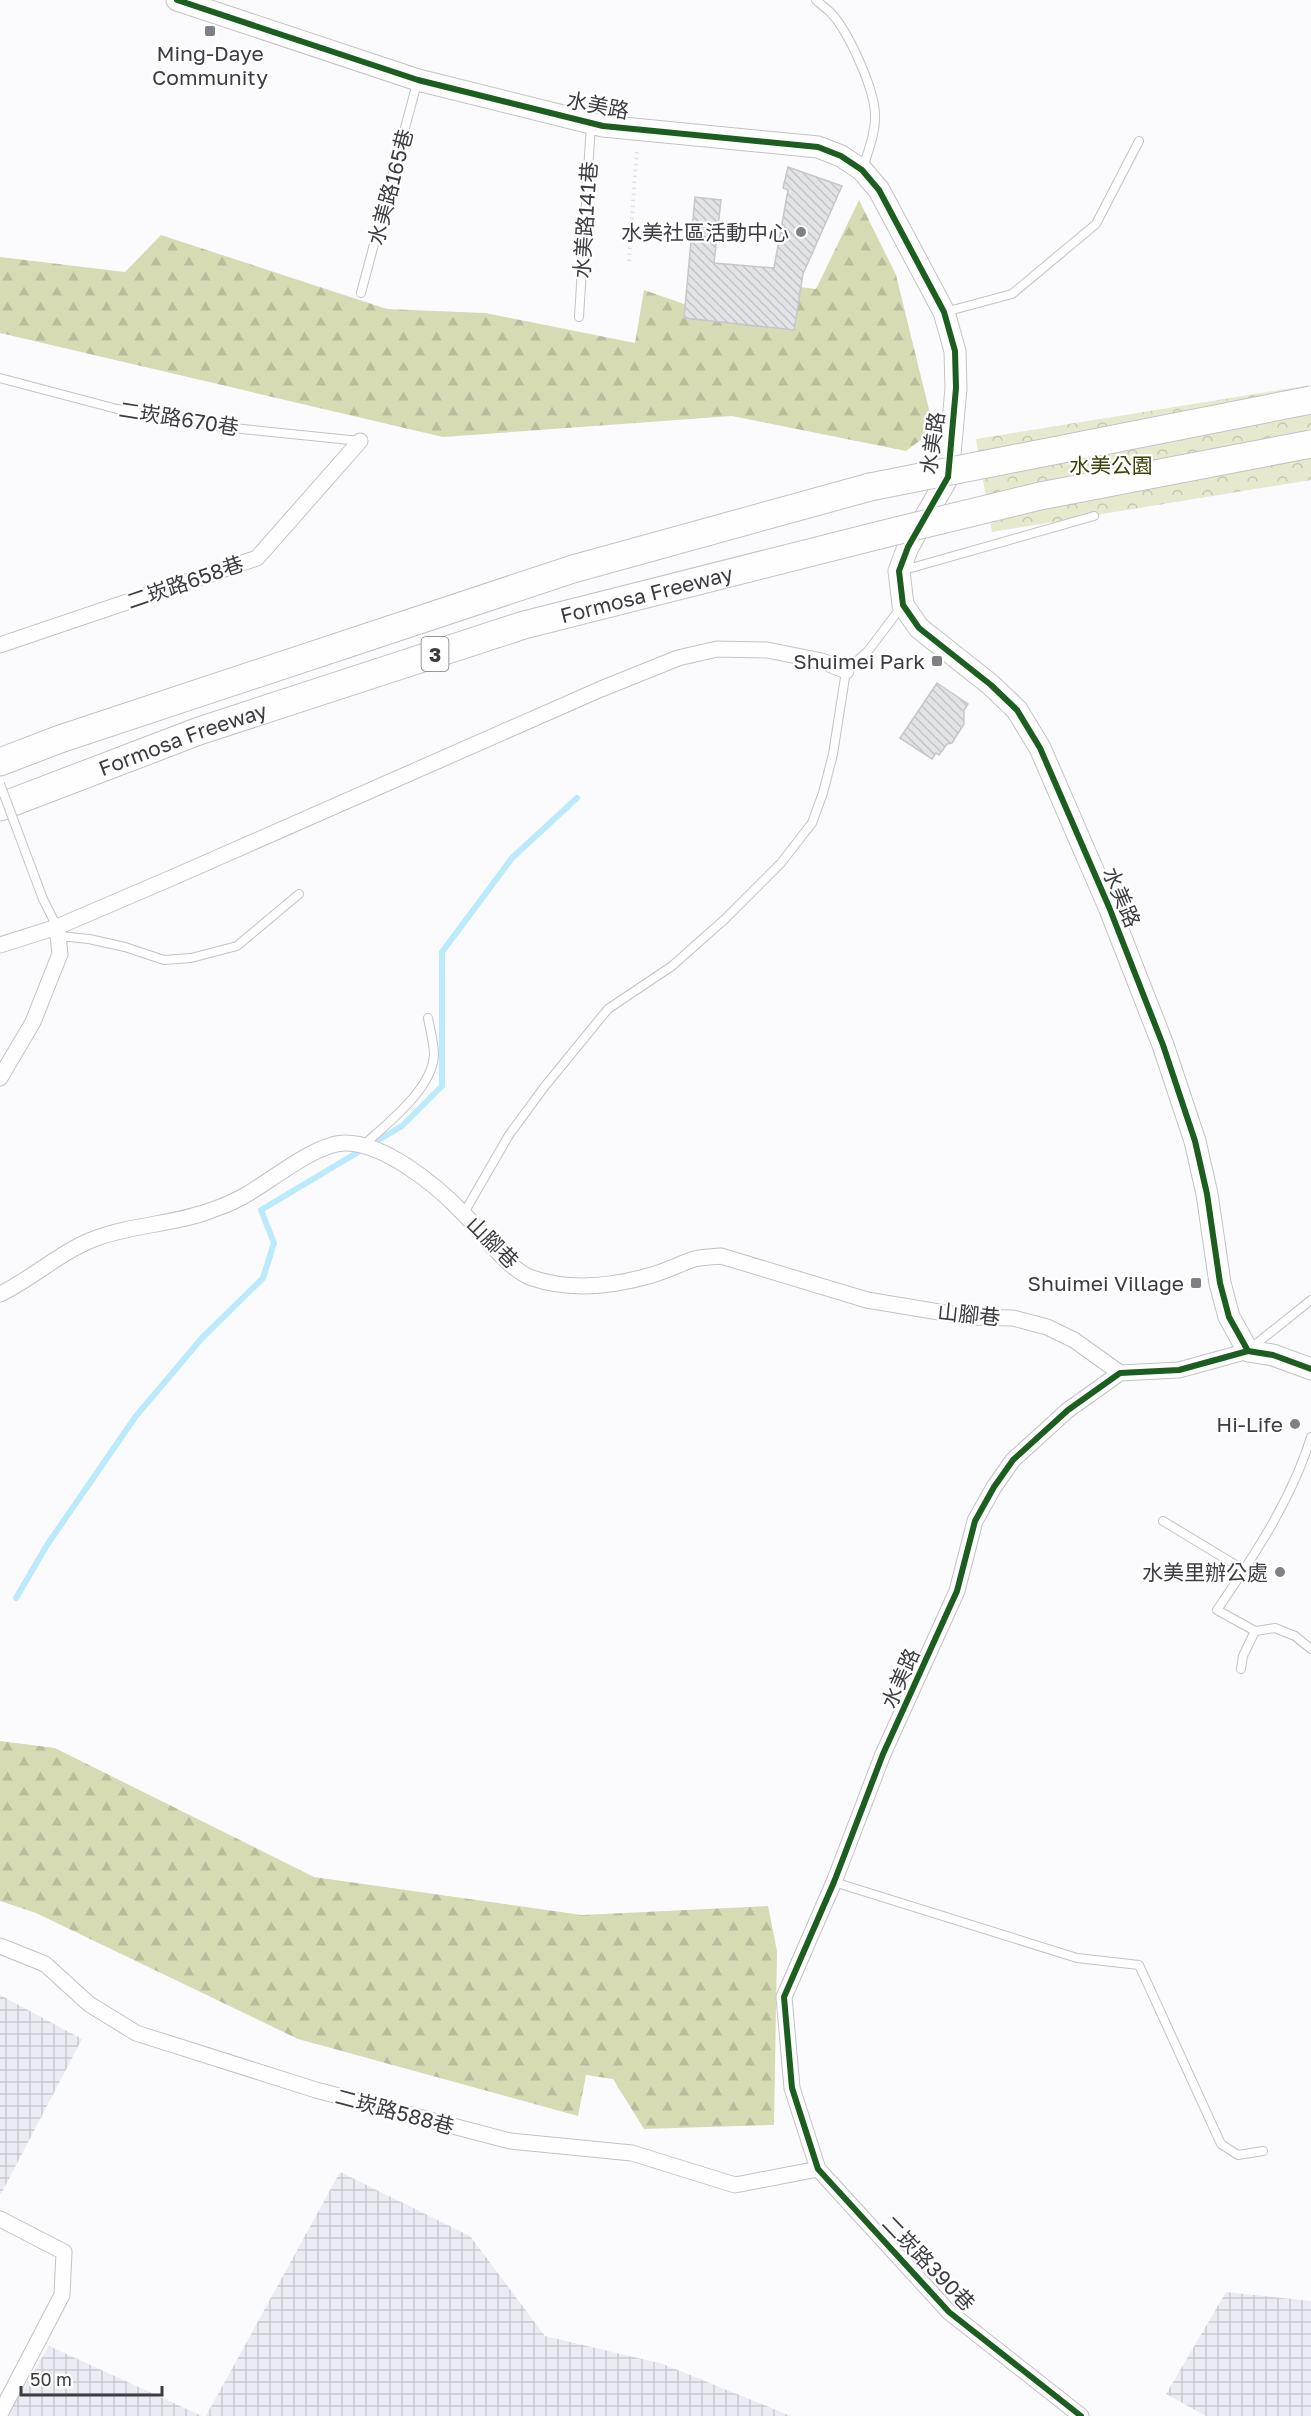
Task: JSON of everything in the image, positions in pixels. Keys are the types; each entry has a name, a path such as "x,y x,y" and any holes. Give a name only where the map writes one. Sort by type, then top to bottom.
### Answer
{"highway":[{"name":"Formosa Freeway","path":"0,762 60,739 573,569 870,487 1311,399"},
{"name":"Formosa Freeway","path":"0,807 199,731 524,625 1040,496 1311,444"}],"street":[{"name":"水美路","path":"177,0 418,80 591,123 638,130 818,147 841,156 862,170 879,190 944,312 955,351 956,388 948,477 908,547 899,571 903,605 919,628 992,685 1017,710 1040,748 1109,907 1163,1045 1195,1142 1207,1194 1220,1283 1229,1317 1248,1351"},
{"name":"二崁路658巷","path":"0,645 257,558 360,441"},
{"path":"0,945 58,931 601,688 678,658 717,649 767,650 822,661 846,671"},
{"path":"0,1078 37,1013 60,954 58,931"},
{"name":"山腳巷","path":"0,1294 92,1239 130,1227 168,1222 211,1211 248,1193 287,1167 329,1147 343,1143 363,1146 405,1165 464,1213 502,1257 530,1278 568,1285 606,1286 652,1275 697,1259 721,1256 867,1300 969,1317 1013,1318 1047,1327 1074,1340 1120,1373"},
{"path":"1120,1373 1179,1370 1248,1351 1273,1355 1311,1369"},
{"name":"水美路","path":"818,2169 792,2088 784,1997 834,1882 883,1754 957,1591 975,1521 994,1487 1014,1460 1068,1410 1120,1373"},
{"name":"二崁路588巷","path":"0,1946 45,1964 89,2004 136,2033 316,2090 510,2141 632,2153 735,2185 818,2169"},
{"name":"二崁路390巷","path":"818,2169 949,2312 1081,2416"},
{"path":"0,2219 64,2252 62,2295 0,2414"}],"lane":[{"path":"816,0 831,13 847,38 870,84 875,115 870,145 862,170"},
{"name":"水美路165巷","path":"361,293 418,80"},
{"name":"水美路141巷","path":"579,317 591,123"},
{"path":"944,312 1012,294 1096,224 1139,141"},
{"name":"二崁路670巷","path":"0,378 117,409 223,427 360,441"},
{"path":"899,571 1094,516"},
{"path":"464,1213 509,1135 545,1086 608,1010 672,966 725,919 781,863 812,824 833,754 846,671 868,651 903,605"},
{"path":"0,784 43,898 58,931 125,947 164,960 191,958 237,946 299,894"},
{"path":"363,1146 418,1091 430,1074 434,1054 428,1018"},
{"path":"1248,1351 1311,1300"},
{"path":"1311,1437 1300,1471 1244,1570 1217,1610 1255,1631 1275,1628 1295,1636 1311,1649"},
{"path":"1163,1521 1244,1570"},
{"path":"1242,1669 1243,1656 1255,1631"},
{"path":"834,1882 1077,1958 1139,1965 1221,2144 1238,2155 1263,2151"}],"path":[{"path":"628,261 638,130"}],"shaded area":[{"path":"0,1995 82,2039 1,2194 0,2194"},
{"path":"340,2172 470,2236 545,2336 663,2364 791,2416 206,2416"},
{"path":"1226,2292 1311,2301 1311,2416 1206,2416 1166,2394"},
{"path":"49,2346 202,2416 7,2416"}],"green space":[{"path":"859,200 896,275 934,430 906,451 732,416 443,437 0,333 0,257 125,272 161,235 387,309 485,313 635,343 644,290 704,311 776,284 816,289"},
{"name":"水美公園","path":"1311,385 1311,480 992,532 976,439"},
{"path":"0,1741 55,1748 314,1877 582,1915 768,1906 777,1951 774,2125 644,2129 613,2079 586,2075 578,2116 298,2039 36,1913 0,1901"}],"building":[{"name":"水美社區活動中心","path":"788,167 842,186 803,274 794,330 684,318 695,197 721,200 714,263 774,268 788,190 783,188"},
{"path":"937,683 968,704 964,710 964,724 952,743 947,744 939,755 936,753 932,759 900,738"}],"waterway":[{"path":"16,1598 47,1545 136,1416 202,1338 263,1278 274,1243 261,1210 402,1126 442,1086 442,952 512,858 577,798"}],"cycle path":[{"path":"177,0 418,80 603,126 818,147 841,156 862,170 879,190 944,312 955,351 956,388 948,477 908,547 899,571 903,605 919,628 991,685 1017,710 1040,748 1109,907 1163,1045 1195,1141 1207,1194 1220,1283 1229,1317 1248,1351 1273,1355 1311,1369"},
{"path":"1081,2416 949,2312 818,2169 792,2088 784,1997 834,1882 883,1754 957,1591 975,1521 994,1487 1013,1460 1068,1410 1120,1373 1179,1370 1248,1351"}],"place":[{"name":"Ming-Daye Community","path":"210,31"},
{"name":"水美社區活動中心","path":"801,232"},
{"name":"Shuimei Park","path":"937,661"},
{"name":"Shuimei Village","path":"1196,1283"},
{"name":"Hi-Life","path":"1295,1424"},
{"name":"水美里辦公處","path":"1280,1572"}]}
